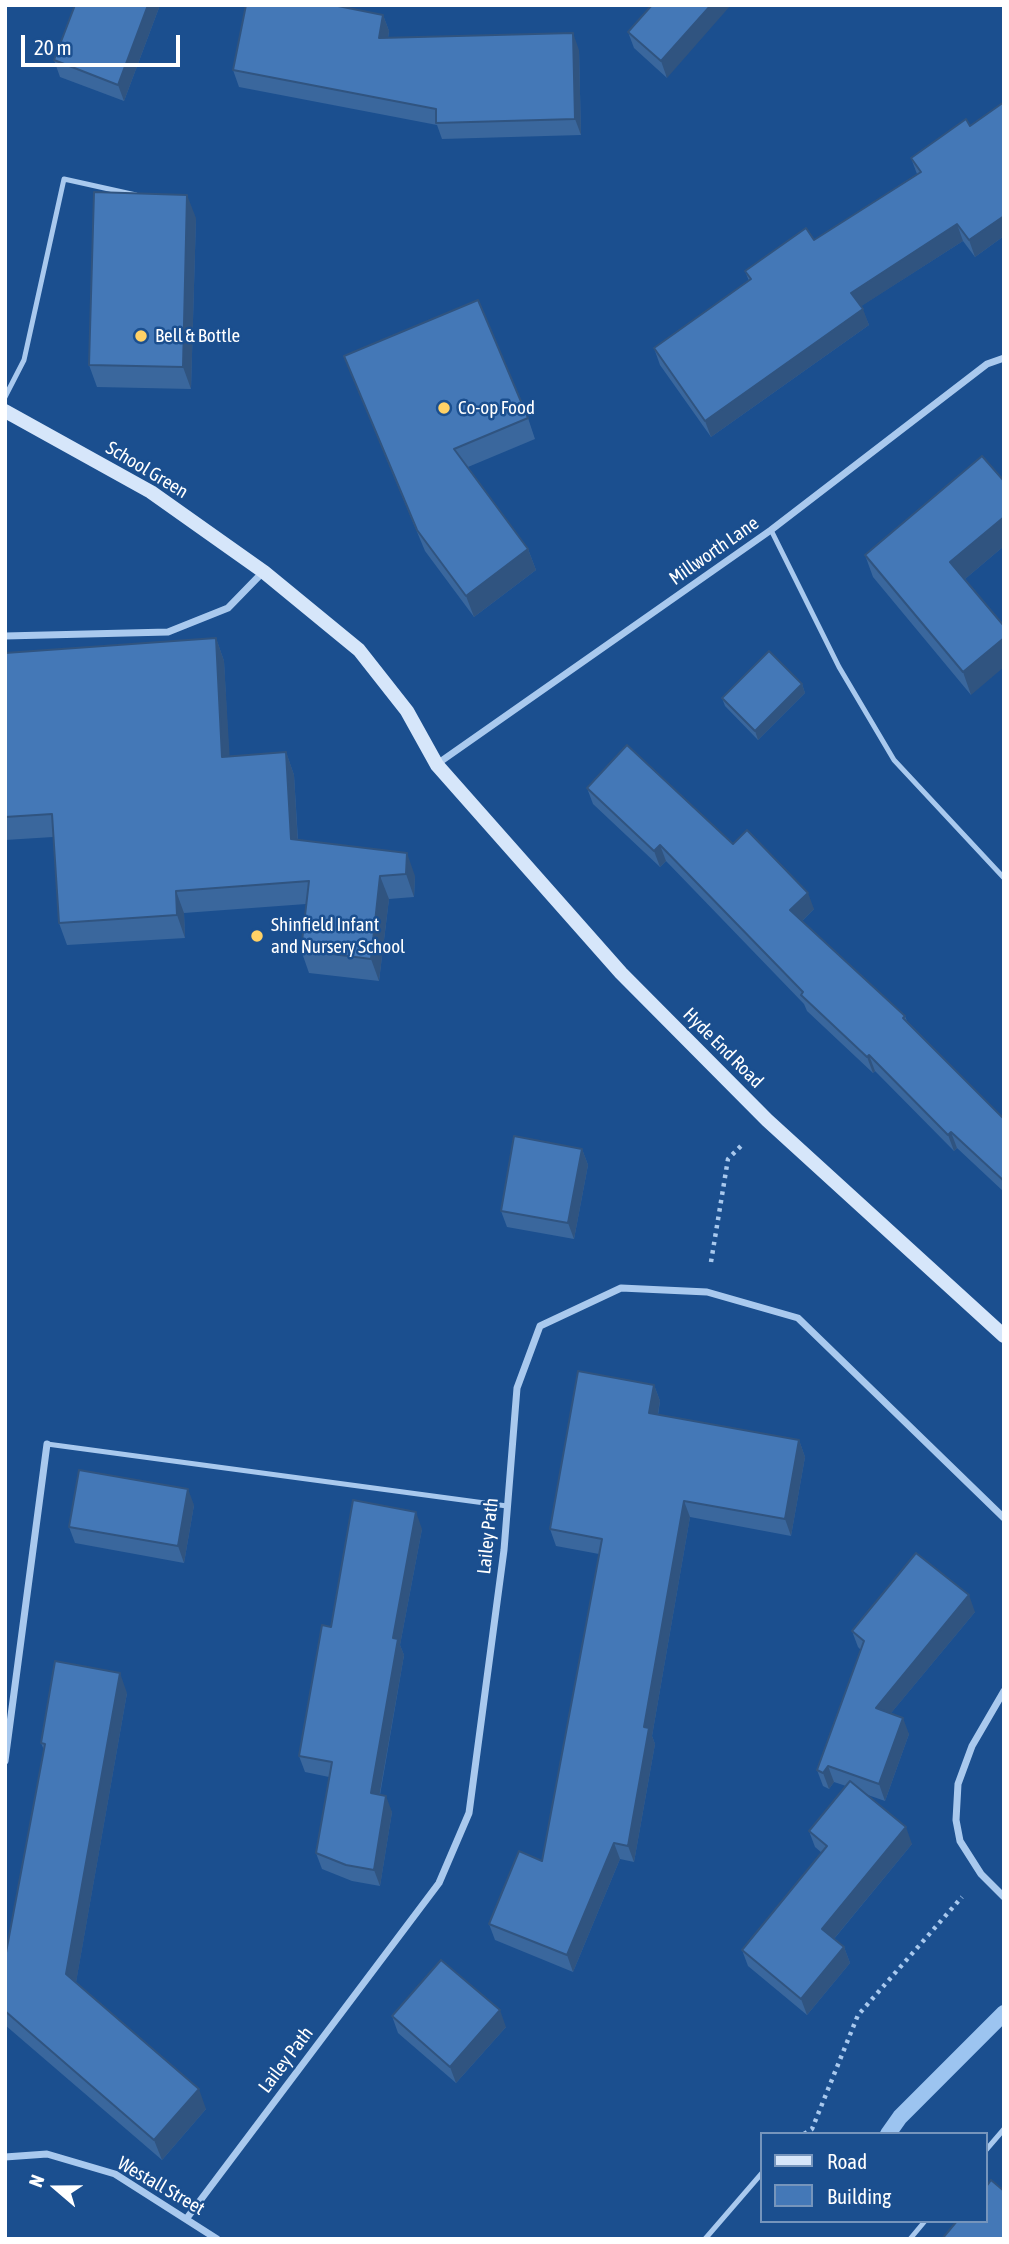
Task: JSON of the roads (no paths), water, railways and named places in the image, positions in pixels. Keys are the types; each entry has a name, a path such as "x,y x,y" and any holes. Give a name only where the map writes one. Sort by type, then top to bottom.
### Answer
{"main road":[{"name":"School Green","path":"5,411 152,492 264,572 359,650 407,711 437,765"},
{"name":"Hyde End Road","path":"437,765 621,973 768,1120 1004,1336"}],"street":[{"name":"Millworth Lane","path":"437,765 771,530 987,363 1004,358"},
{"path":"5,636 168,632 228,608 264,572"},
{"name":"Lailey Path","path":"187,2218 439,1883 469,1813 502,1564 517,1388 540,1326 621,1288 707,1292 799,1318 1004,1518"},
{"path":"5,1760 9,1703 47,1444"},
{"path":"1004,1691 972,1746 958,1784 956,1820 960,1841 981,1874 1004,1897"},
{"name":"Westall Street","path":"5,2157 47,2154 115,2174 217,2239"}],"lane":[{"path":"5,397 24,360 64,179 142,196"},
{"path":"771,530 839,667 894,760 1004,878"},
{"path":"47,1444 508,1506"},
{"path":"988,2148 1004,2129"},
{"path":"705,2239 760,2176"},
{"path":"910,2239 923,2223"}],"waterway":[{"path":"889,2132 900,2117 1004,2013"}],"place":[{"name":"Bell & Bottle","path":"141,336"},
{"name":"Co-op Food","path":"444,408"},
{"name":"Shinfield Infant and Nursery School","path":"257,936"}]}
